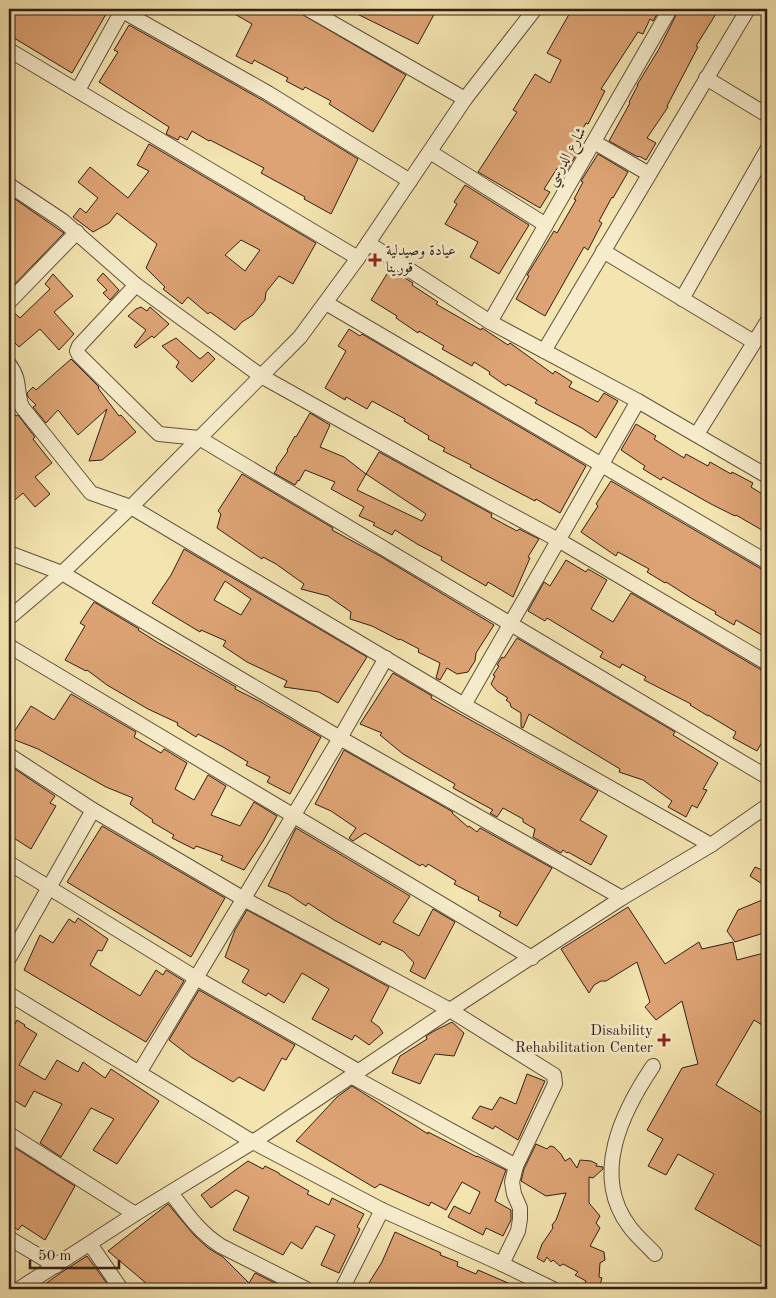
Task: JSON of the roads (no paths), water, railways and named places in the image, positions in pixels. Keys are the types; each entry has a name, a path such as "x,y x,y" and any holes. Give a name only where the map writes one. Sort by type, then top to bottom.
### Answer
{"street":[{"path":"78,90 121,9 268,93 410,181"},
{"path":"308,9 465,99"},
{"name":"شارع الدرسي","path":"490,322 670,9"},
{"path":"544,351 748,9"},
{"path":"9,618 62,573 300,337 358,258 465,99 530,10"},
{"path":"9,50 358,258"},
{"path":"706,78 767,115"},
{"path":"594,142 649,174"},
{"path":"682,299 767,150"},
{"path":"430,152 546,225"},
{"path":"9,185 64,221 136,285 261,376 448,481 560,541 767,662"},
{"path":"9,302 77,232"},
{"path":"368,243 490,322 638,401 767,476"},
{"path":"603,251 754,342"},
{"path":"136,285 79,346 77,351 78,355 159,434 199,438 767,777"},
{"path":"326,303 767,562"},
{"path":"696,434 767,322"},
{"path":"9,364 16,373 22,407 91,493 130,507 464,705 711,845"},
{"path":"464,705 560,541 638,401"},
{"path":"9,553 62,573 340,738 622,898"},
{"path":"9,646 532,958"},
{"path":"139,1074 386,658"},
{"path":"9,755 93,810 244,899 450,1010 554,1075 555,1084 516,1166 512,1182 514,1194 520,1208 520,1219 518,1230 502,1264"},
{"path":"18,1289 135,1214 253,1142 450,1010 622,898 711,845 767,806"},
{"path":"9,958 93,810"},
{"path":"9,863 354,1074 516,1166"},
{"path":"9,994 253,1142 382,1210 553,1289"},
{"path":"653,1066 637,1089 619,1127 610,1168 615,1199 628,1226 655,1254"},
{"path":"9,1134 135,1214"},
{"path":"171,1192 199,1230 208,1238 306,1289"},
{"path":"342,1289 382,1210"},
{"path":"9,1238 56,1266"},
{"path":"90,1244 121,1289"}],"place":[{"name":"عيادة وصيدلية قورينا","path":"375,260"},
{"name":"Disability Rehabilitation Center","path":"664,1040"}]}
